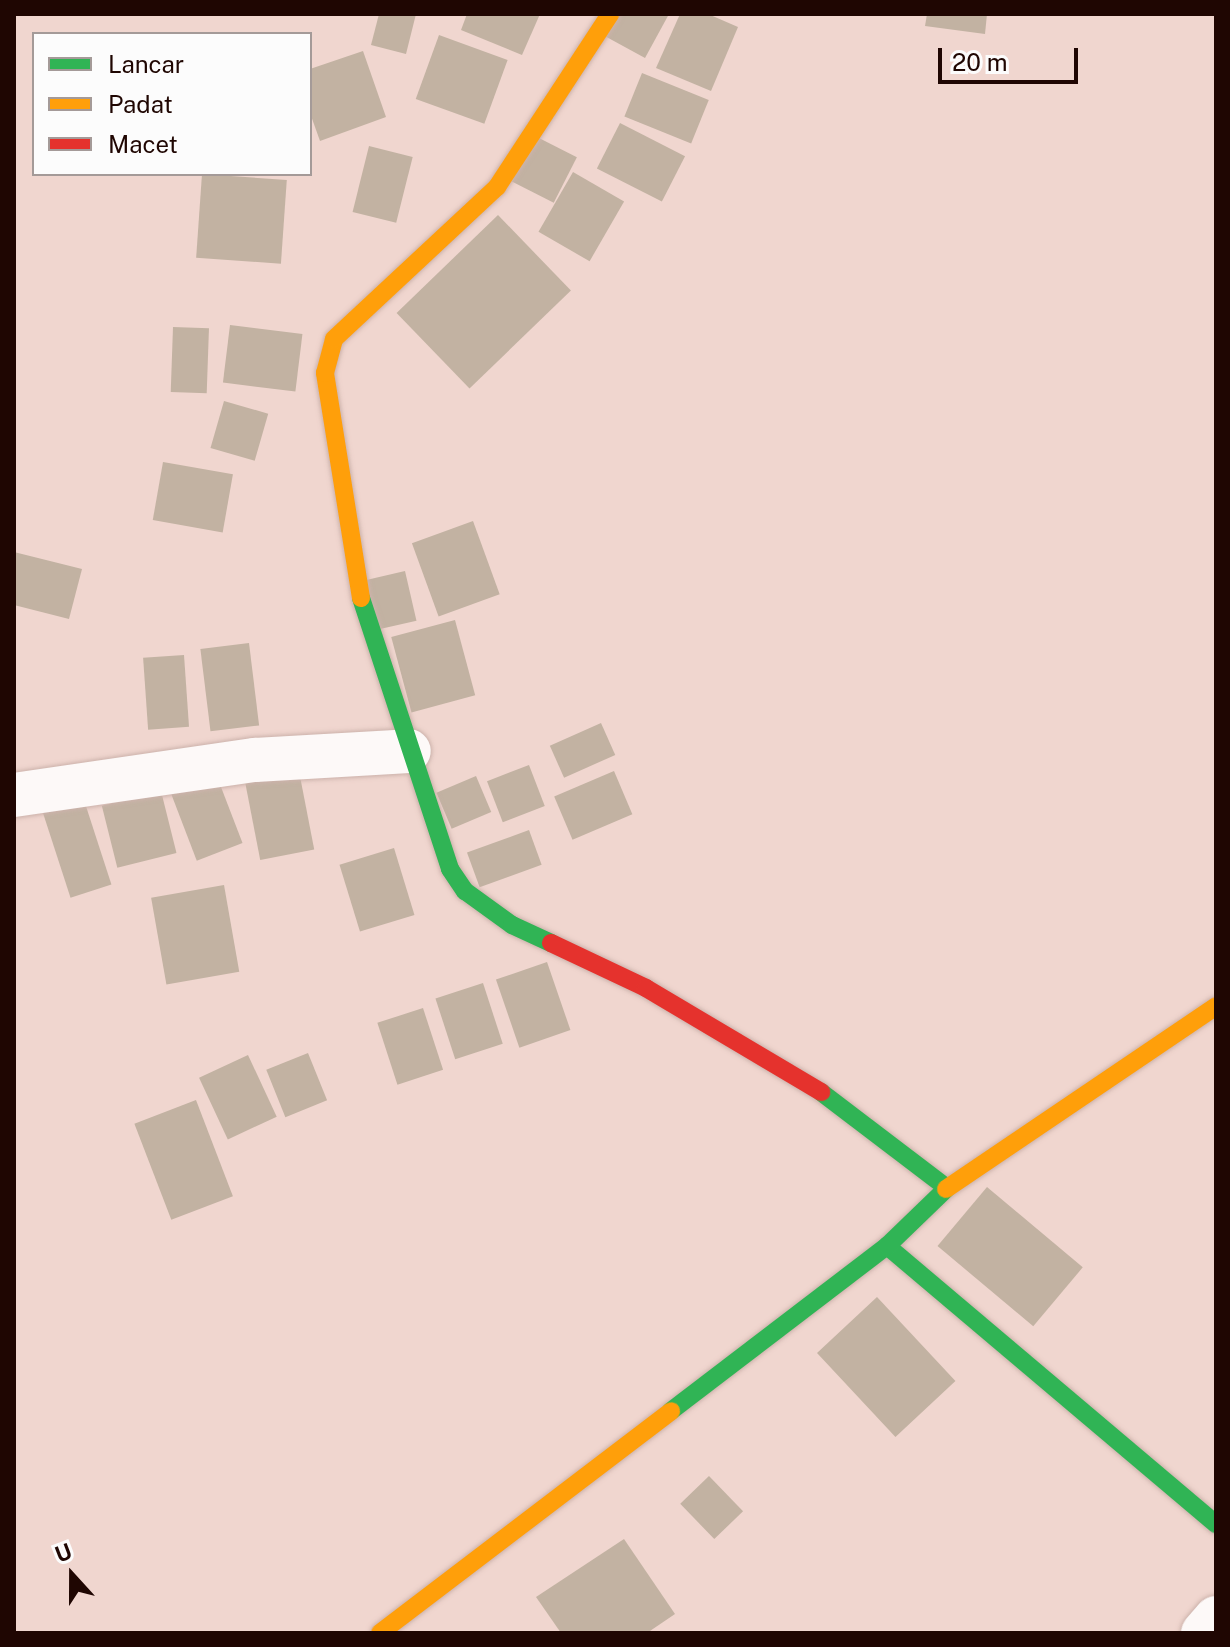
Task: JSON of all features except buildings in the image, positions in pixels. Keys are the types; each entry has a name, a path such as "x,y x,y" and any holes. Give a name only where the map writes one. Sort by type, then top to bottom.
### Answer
{"street":[{"path":"610,14 497,187 443,242 352,318 334,339 326,360 334,446 364,614 450,869 482,907 646,988 822,1093 947,1188"},
{"path":"14,795 255,760 409,751"},
{"path":"380,1633 887,1246 947,1188 1216,1006"},
{"path":"887,1246 1216,1524"},
{"path":"1203,1633 1216,1618"}],"traffic: fast":[{"path":"361,598 450,869 465,891 512,925 551,943"},
{"path":"821,1092 947,1188"},
{"path":"671,1411 887,1246 946,1189"},
{"path":"887,1246 1216,1524"}],"traffic: slow":[{"path":"361,598 325,373 334,339 497,187 610,14"},
{"path":"946,1189 1216,1006"},
{"path":"380,1633 671,1411"}],"traffic: jam":[{"path":"551,943 646,988 821,1092"}]}
